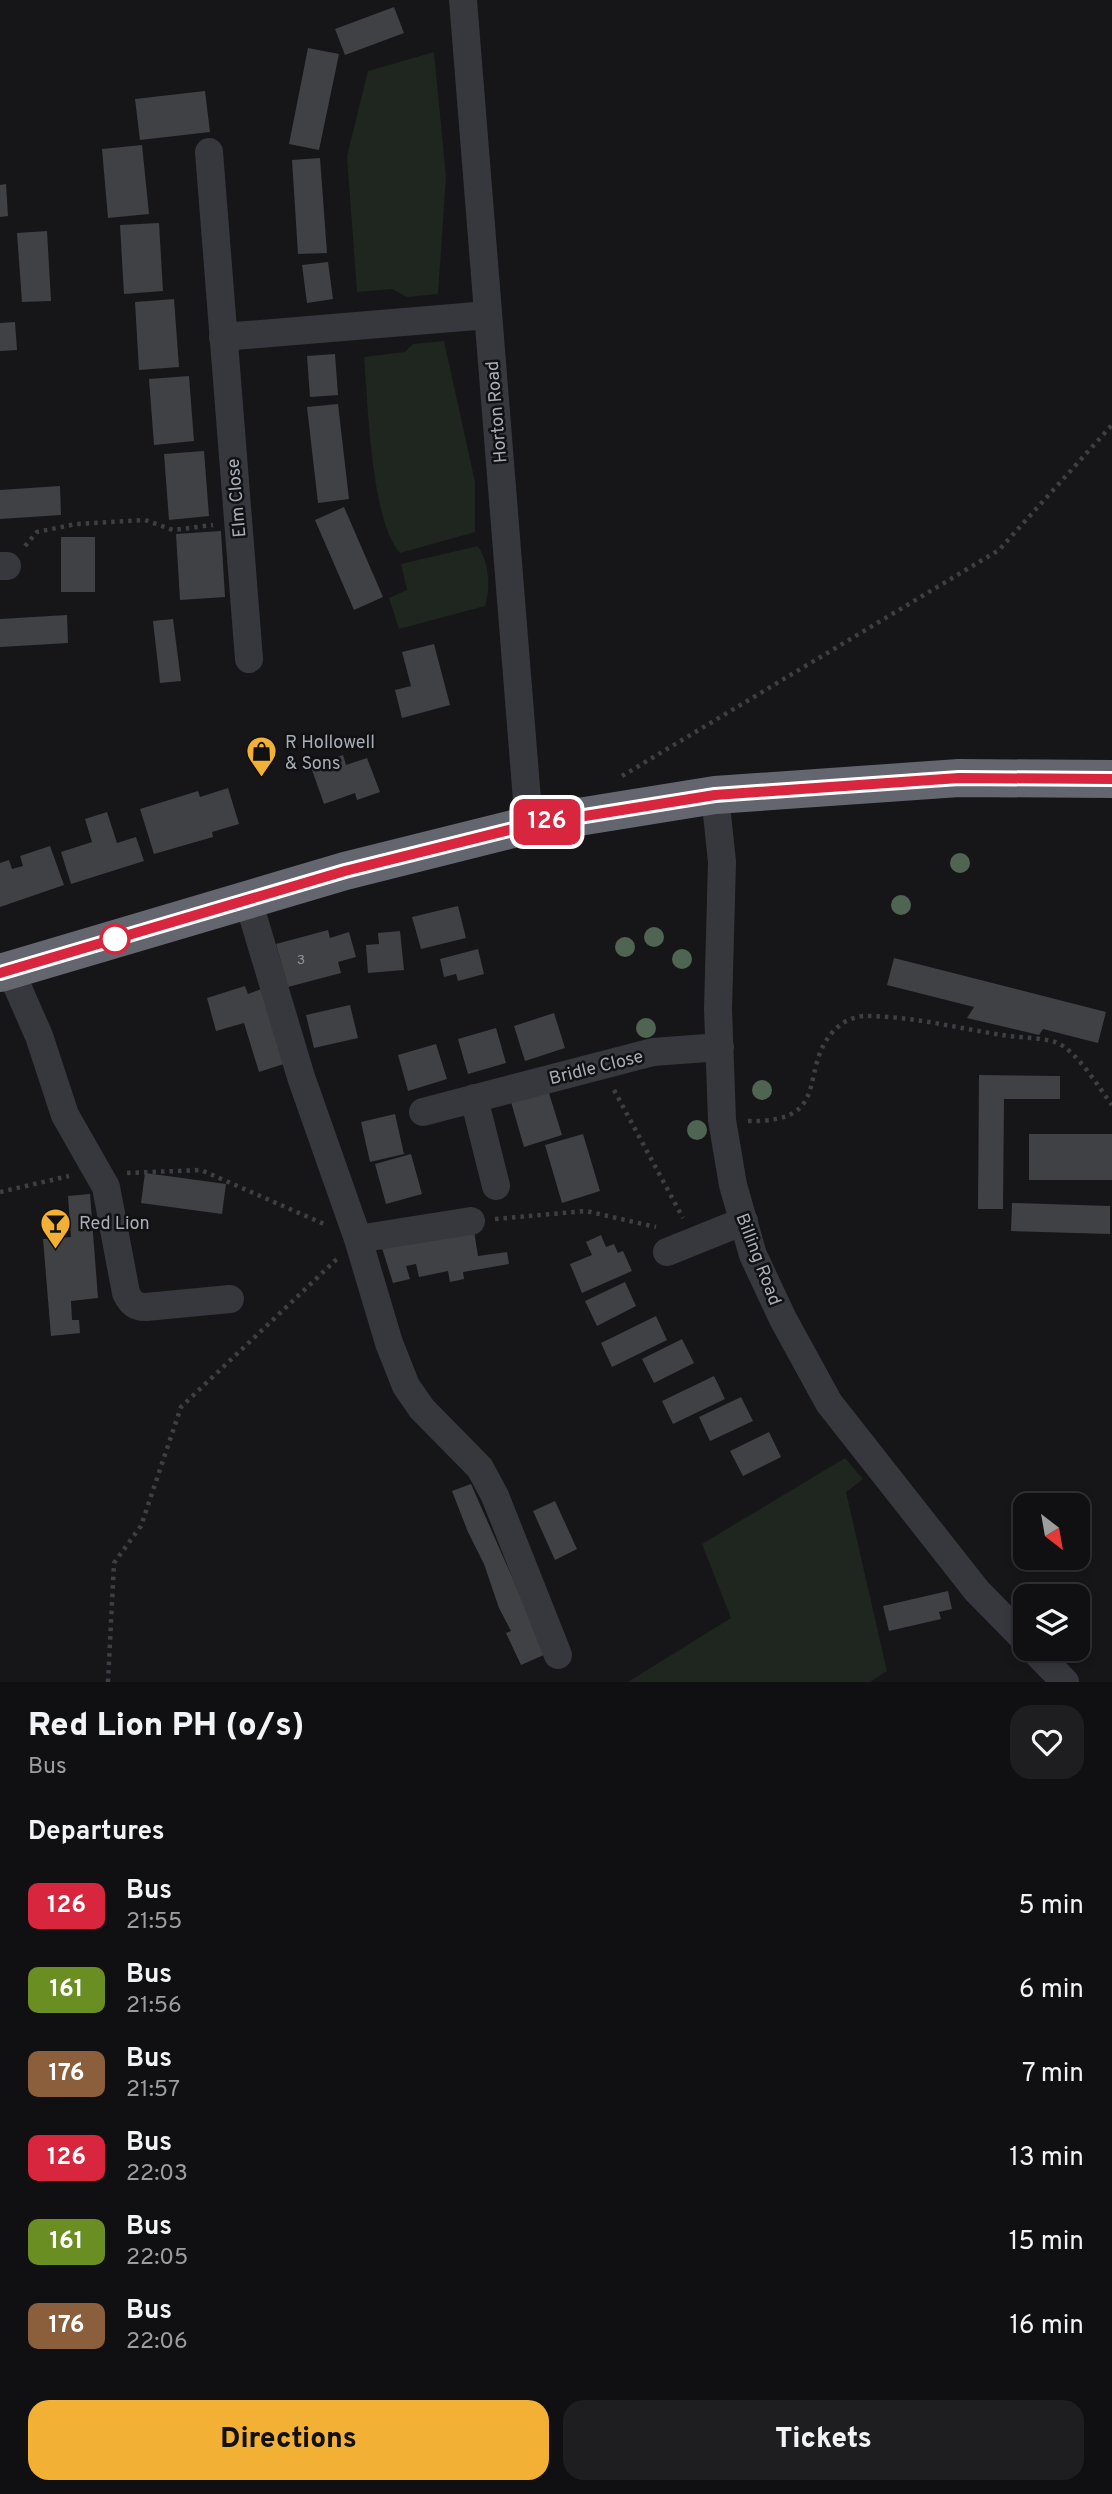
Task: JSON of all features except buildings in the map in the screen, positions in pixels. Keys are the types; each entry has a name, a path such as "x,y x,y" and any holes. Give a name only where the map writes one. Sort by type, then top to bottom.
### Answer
{"highway":[{"path":"5,972 345,871 529,825 715,795 959,778 1112,779"}],"street":[{"name":"Horton Road","path":"463,0 529,825"},
{"name":"Elm Close","path":"209,152 249,659"},
{"path":"223,337 488,315"},
{"name":"Billing Road","path":"715,795 722,862 718,1009 722,1120 733,1185 754,1255 783,1319 830,1403 977,1591 1013,1628"},
{"path":"248,900 301,1077 358,1239 389,1343 406,1386 422,1409 480,1468 495,1496 558,1655"},
{"path":"5,972 39,1036 65,1115 106,1186 130,1301 138,1307 146,1307 230,1299"},
{"name":"Bridle Close","path":"423,1112 653,1052 720,1047"},
{"path":"474,1098 496,1186"},
{"path":"358,1239 471,1221"},
{"path":"664,1240 744,1221"},
{"path":"1045,1661 1065,1682"}],"path":[{"path":"617,778 999,550 1112,425"},
{"path":"3,566 37,533 76,524 145,520 173,530 238,522"},
{"path":"722,1120 770,1121 791,1115 808,1100 819,1056 828,1039 841,1024 862,1016 910,1020 1057,1042 1078,1060 1112,1105"},
{"path":"600,1065 686,1223"},
{"path":"0,1192 77,1175 201,1170 358,1239 181,1407 141,1526 114,1563 108,1682"},
{"path":"471,1221 586,1211 664,1240"}],"shaded area":[{"path":"434,52 446,177 438,294 407,297 392,289 357,292 347,156 368,71"},
{"path":"444,341 475,482 475,532 400,553 390,538 377,489 364,357 405,352 413,344"},
{"path":"478,546 488,575 485,606 399,629 389,598 407,590 401,564"},
{"path":"845,1458 863,1479 846,1492 887,1671 870,1682 628,1682 731,1618 702,1544"}],"bus line":[{"name":"126","path":"0,973 345,871 529,825 715,795 959,778 1112,779"}],"place":[{"name":"R Hollowell & Sons","path":"262,779"},
{"name":"Red Lion","path":"56,1250"}]}
